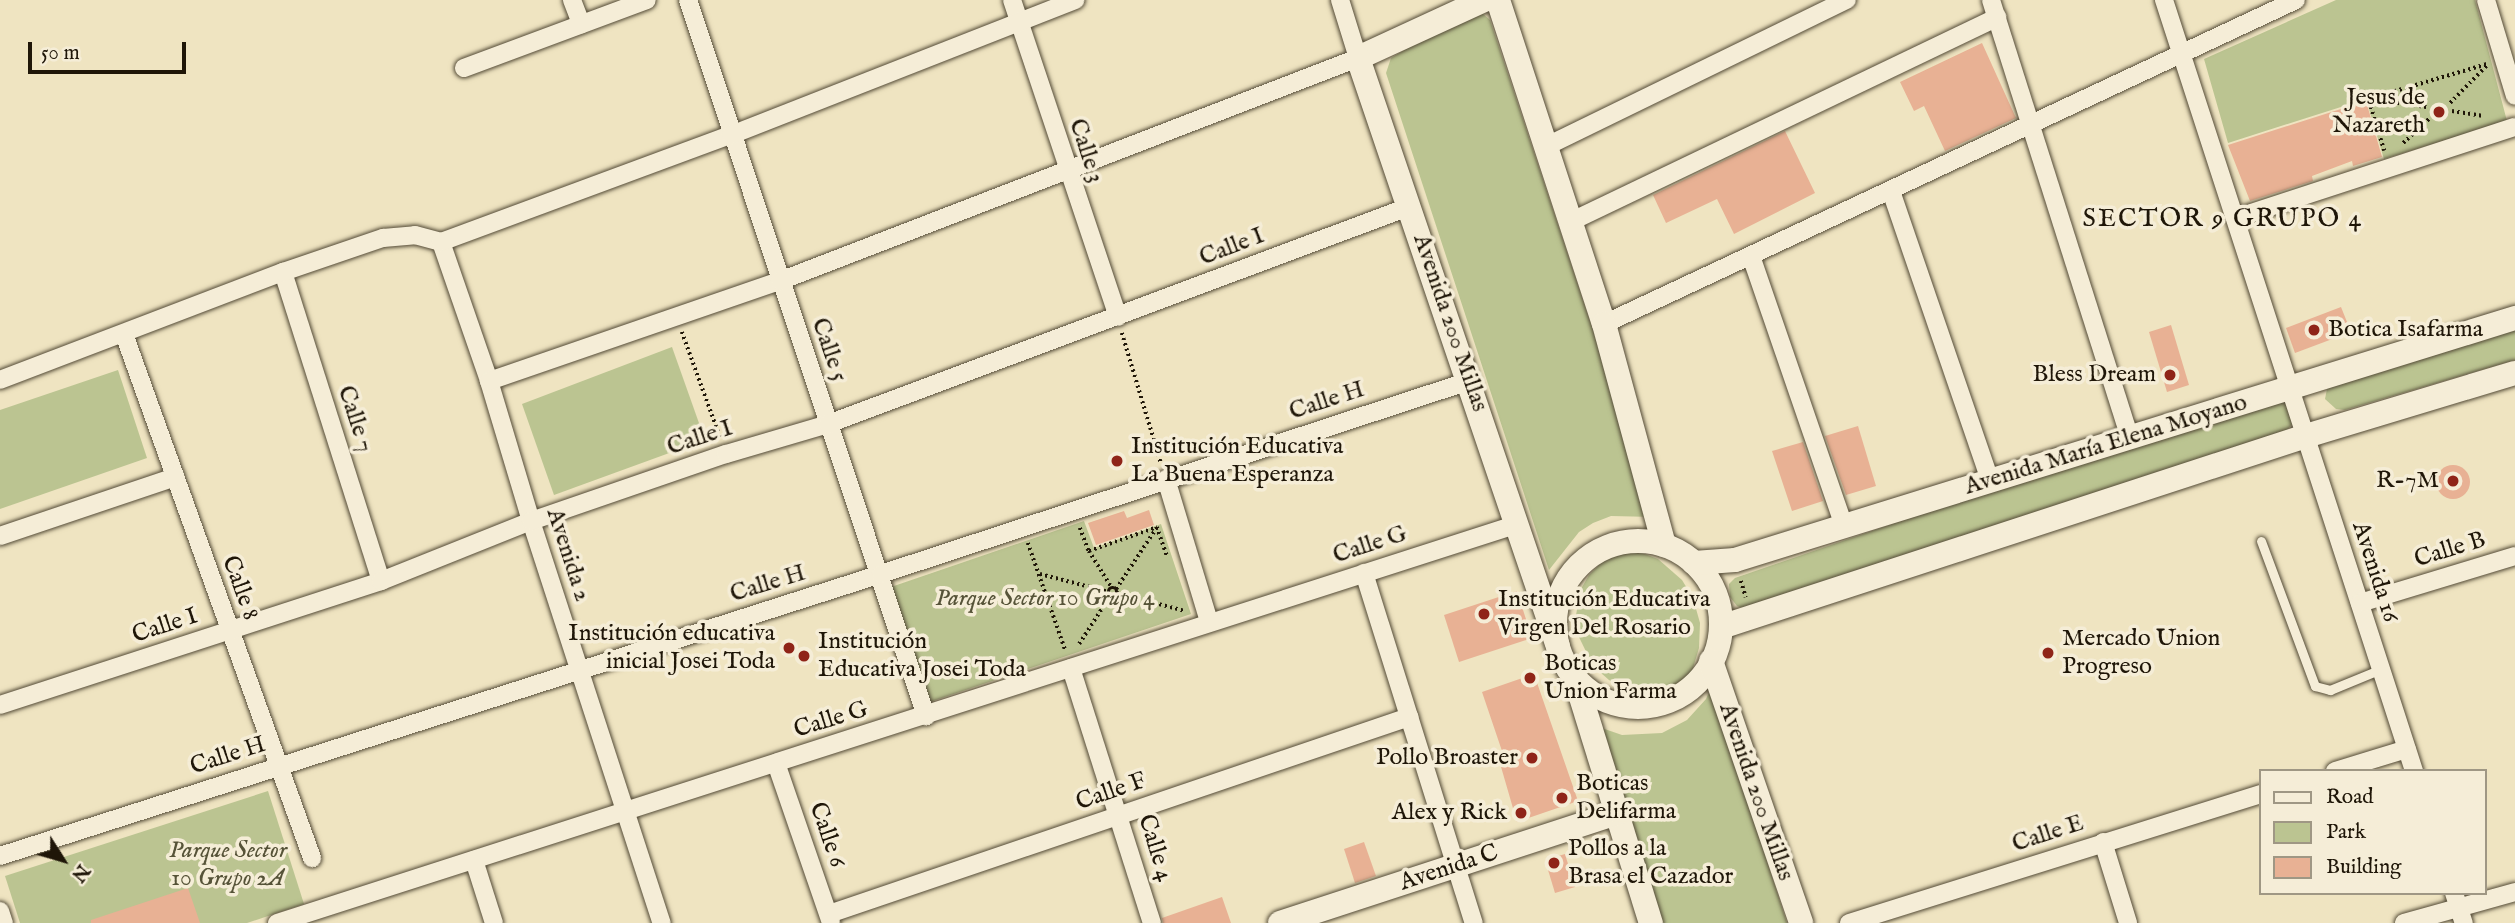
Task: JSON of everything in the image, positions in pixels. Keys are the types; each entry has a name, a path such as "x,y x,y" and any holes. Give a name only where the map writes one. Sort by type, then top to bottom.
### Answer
{"street":[{"path":"572,0 581,24"},
{"path":"464,68 647,0"},
{"name":"Calle 5","path":"688,0 926,716"},
{"name":"Calle 3","path":"1012,0 1067,172 1118,317"},
{"path":"0,380 283,272 383,238 415,235 441,242 731,135 1076,0"},
{"name":"Avenida 200 Millas","path":"1340,0 1558,647"},
{"path":"489,382 780,281 1067,172 1358,58 1484,0"},
{"path":"1498,0 1604,324 1664,545"},
{"path":"1545,147 1847,0"},
{"name":"Avenida 16","path":"2164,0 2413,769"},
{"path":"1604,324 2296,0"},
{"path":"2486,0 2515,96"},
{"path":"1570,222 1994,9 2129,436"},
{"path":"2236,218 2515,127"},
{"path":"1891,191 1990,480"},
{"name":"Calle I","path":"0,705 381,581 531,521 726,454 828,424 1410,206"},
{"name":"Avenida 2","path":"441,242 489,382 531,521 662,923"},
{"path":"1751,256 1844,526"},
{"name":"Calle 7","path":"283,272 381,581"},
{"name":"Avenida María Elena Moyano","path":"1694,563 1735,559 2515,317"},
{"name":"Calle 8","path":"124,334 312,858"},
{"name":"Avenida María Elena Moyano","path":"1721,627 2306,436 2515,373"},
{"name":"Calle H","path":"0,856 580,668 881,574 1469,381"},
{"path":"0,536 175,477"},
{"path":"1166,479 1209,621"},
{"name":"Calle G","path":"277,923 926,716 1209,621 1518,524"},
{"path":"1575,678 1604,699 1621,705 1656,704 1688,689 1711,661 1721,627 1714,592 1694,563 1664,545 1628,541 1603,549 1580,564 1560,594 1556,611 1558,647 1575,678 1651,923"},
{"name":"Calle B","path":"2360,603 2515,556"},
{"path":"1364,573 1474,923"},
{"name":"Avenida 200 Millas","path":"1711,661 1801,923"},
{"name":"Calle 4","path":"1071,668 1152,923"},
{"name":"Calle F","path":"830,919 1409,717"},
{"path":"2342,769 2407,749"},
{"name":"Calle 6","path":"776,762 830,919"},
{"name":"Calle E","path":"1849,923 2260,793"},
{"name":"Avenida C","path":"1280,923 1617,813"},
{"path":"2103,842 2128,923"},
{"path":"474,860 494,923"},
{"path":"2404,923 2514,895"},
{"path":"0,911 4,923"}],"lane":[{"path":"2261,541 2315,686 2330,690 2381,669"}],"path":[{"path":"2488,64 2491,75"},
{"path":"2368,99 2488,64"},
{"path":"2450,103 2488,64"},
{"path":"2368,99 2427,107"},
{"path":"2368,99 2386,157 2389,156"},
{"path":"2399,146 2430,118"},
{"path":"676,317 726,454"},
{"path":"1118,317 1166,479"},
{"path":"1073,509 1089,551 1113,592"},
{"path":"1089,551 1179,520"},
{"path":"1022,526 1066,652 1088,645"},
{"path":"1157,527 1170,563"},
{"path":"1075,649 1157,527"},
{"path":"1735,559 1752,616"},
{"path":"1039,573 1186,611"},
{"path":"1182,599 1186,611"},
{"path":"1174,615 1186,611"}],"green space":[{"path":"2336,0 2475,0 2507,121 2384,159 2366,99 2228,143 2204,59"},
{"path":"1468,12 1481,12 1490,20 1655,517 1611,516 1593,523 1579,532 1549,570 1386,73 1391,58"},
{"path":"2515,327 2515,360 2345,410 2336,409 2325,399 2328,384"},
{"path":"672,347 705,440 554,495 522,404"},
{"path":"118,370 147,458 0,509 0,410"},
{"path":"2286,399 2292,424 2287,430 1745,609 1737,606 1730,597 1729,584 1735,578 1924,513"},
{"name":"Parque Sector 10 Grupo 4","path":"1084,521 1094,548 1161,524 1191,614 930,702 891,587"},
{"path":"1634,550 1658,559 1682,580 1693,598 1700,623 1699,648 1687,680 1673,691 1660,695 1643,697 1609,680 1593,666 1578,635 1576,615 1581,589 1589,575 1609,555"},
{"path":"1711,688 1787,923 1660,923 1596,726 1622,735 1662,733 1687,720 1706,699"},
{"name":"Parque Sector 10 Grupo 2A","path":"268,791 304,904 247,923 20,923 5,876"}],"building":[{"path":"1982,43 2016,118 1945,151 1924,106 1914,111 1900,82"},
{"path":"2366,101 2382,157 2353,166 2352,161 2312,176 2313,181 2250,201 2228,145"},
{"path":"1785,131 1815,193 1734,234 1717,199 1666,223 1653,195"},
{"path":"2341,307 2351,332 2295,353 2286,328"},
{"path":"2171,325 2189,385 2167,392 2149,332"},
{"path":"1858,426 1876,486 1846,495 1825,436"},
{"path":"1803,442 1823,501 1792,511 1772,451"},
{"name":"R-7M","path":"2453,465 2465,470 2470,482 2465,494 2453,499 2441,494 2436,482 2441,470"},
{"path":"1149,510 1154,525 1096,545 1088,523 1124,511 1127,518"},
{"path":"1517,591 1532,638 1459,662 1444,615"},
{"path":"1534,674 1578,801 1517,822 1497,753 1502,751 1482,692"},
{"path":"1364,842 1376,876 1355,883 1344,849"},
{"path":"1565,854 1575,887 1555,893 1545,860"},
{"path":"188,888 200,923 91,923 91,920"},
{"path":"1222,897 1231,923 1163,923 1162,918"}],"place":[{"name":"Jesus de Nazareth","path":"2439,112"},
{"name":"Botica Isafarma","path":"2314,330"},
{"name":"Bless Dream","path":"2170,375"},
{"name":"Institución Educativa La Buena Esperanza","path":"1117,461"},
{"name":"R-7M","path":"2453,481"},
{"name":"Institución Educativa Virgen Del Rosario","path":"1484,614"},
{"name":"Institución educativa inicial Josei Toda","path":"789,648"},
{"name":"Mercado Union Progreso","path":"2048,653"},
{"name":"Institución Educativa Josei Toda","path":"804,656"},
{"name":"Boticas Union Farma","path":"1530,678"},
{"name":"Pollo Broaster","path":"1532,758"},
{"name":"Boticas Delifarma","path":"1562,798"},
{"name":"Alex y Rick","path":"1521,813"},
{"name":"Pollos a la Brasa el Cazador","path":"1554,863"}],"district":[{"name":"SECTOR 9 GRUPO 4","path":"2223,219"}]}
